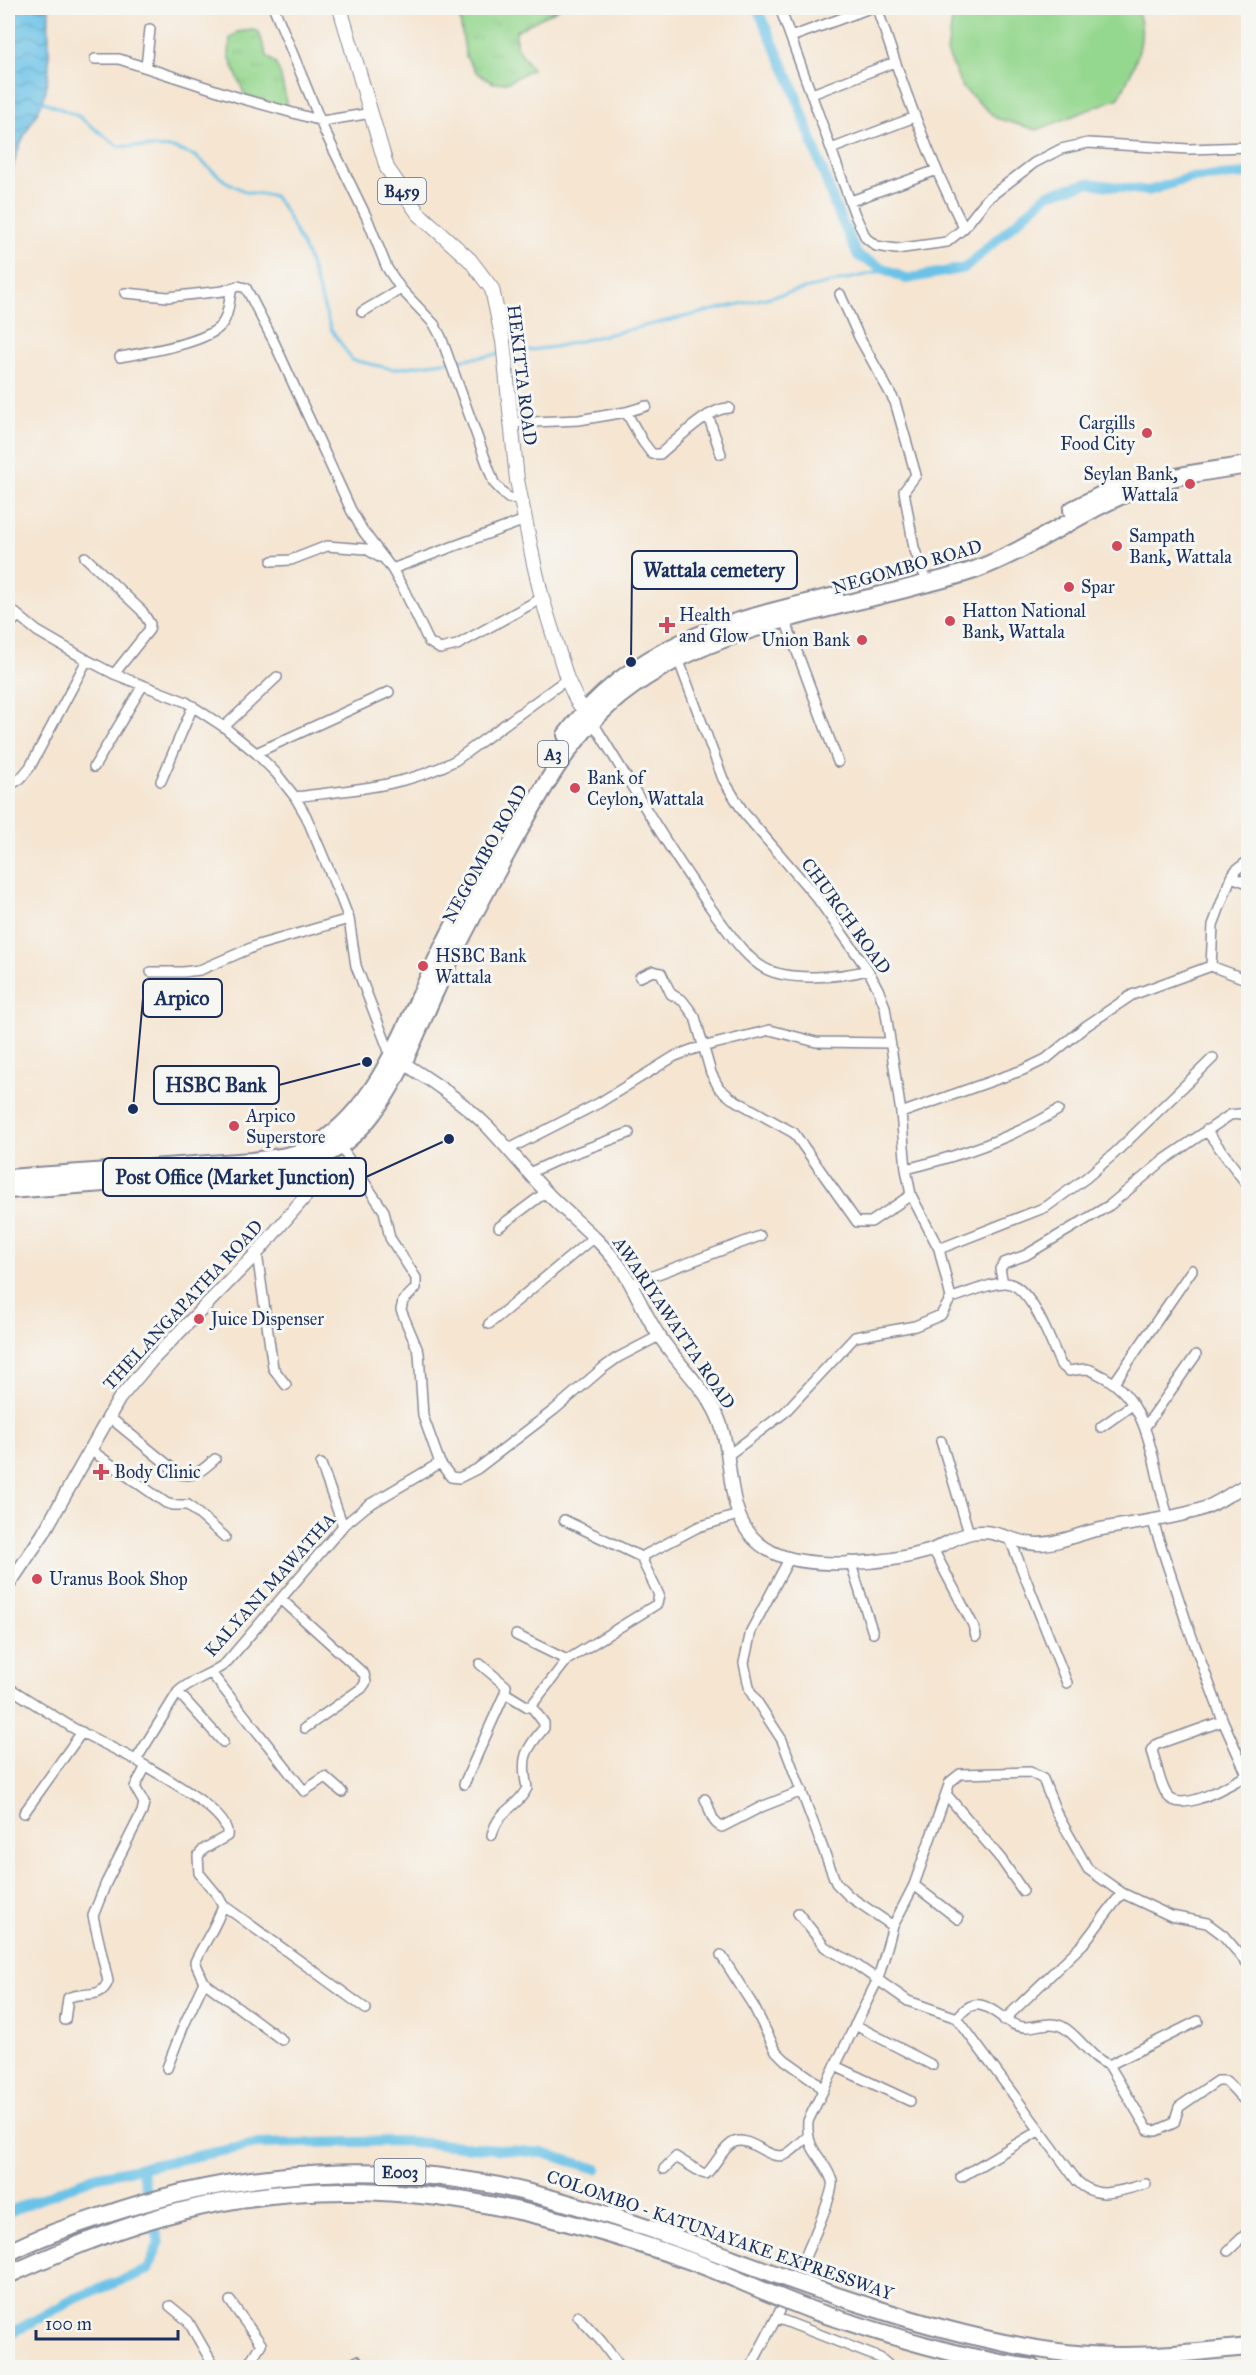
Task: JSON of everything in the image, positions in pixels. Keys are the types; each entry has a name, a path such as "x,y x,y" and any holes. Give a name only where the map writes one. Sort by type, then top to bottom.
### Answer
{"highway":[{"name":"NEGOMBO ROAD","path":"8,1178 151,1166 252,1161 339,1146 362,1127 373,1113 397,1059 486,890 556,767 588,716 642,678 675,651 727,637 784,615 964,562 999,549 1029,535 1099,494 1146,474 1248,456"},
{"name":"NEGOMBO ROAD","path":"784,615 976,569 1025,549 1117,498 1142,487 1160,481 1248,465"},
{"name":"NEGOMBO ROAD","path":"8,1190 274,1171 304,1166 362,1104 397,1059"},
{"name":"COLOMBO - KATUNAYAKE EXPRESSWAY","path":"8,2253 75,2225 146,2201 215,2186 299,2173 349,2170 411,2172 532,2193 580,2206 879,2311 975,2336 1067,2353 1168,2355 1248,2348"},
{"name":"COLOMBO - KATUNAYAKE EXPRESSWAY","path":"8,2275 120,2229 184,2210 268,2196 369,2190 443,2196 527,2213 686,2259 779,2309 814,2311 877,2332 958,2354 1032,2367"}],"main road":[{"name":"HEKITTA ROAD","path":"340,8 387,168 418,213 478,268 492,289 504,349 510,423 521,499 542,598 572,692 588,716"}],"street":[{"path":"274,8 324,130 367,218 387,268 401,289 434,324 494,483 508,498 521,499"},
{"path":"780,8 851,201 866,238 876,246 897,249 947,242 964,228 987,199 1034,163 1061,149 1088,143 1189,149 1248,147"},
{"path":"791,38 870,8"},
{"path":"877,8 915,117 936,170 964,228"},
{"path":"146,67 150,29"},
{"path":"95,59 119,59 243,99 322,121 372,113"},
{"path":"812,94 895,62"},
{"path":"831,149 915,117"},
{"path":"851,201 936,170"},
{"path":"125,293 168,297 223,291 238,285 246,288 351,510 392,569 425,636 434,646 440,649 457,645 542,598"},
{"path":"120,357 179,344 209,334 221,326 224,321 232,288"},
{"path":"362,312 401,289"},
{"path":"840,294 859,337 895,402 916,475 904,491 914,548 924,574"},
{"path":"510,423 579,420 646,406"},
{"path":"626,412 652,454 660,454 708,415 720,408 729,408"},
{"path":"708,415 721,454"},
{"path":"392,569 525,520"},
{"path":"272,561 291,560 327,546 366,549 384,559"},
{"path":"84,558 142,611 150,624 149,630 114,674"},
{"path":"8,607 37,631 87,660 114,674 166,693 193,706 256,753 295,797 306,816 349,919 356,966 397,1059"},
{"path":"784,615 838,762"},
{"path":"8,625 19,616"},
{"name":"CHURCH ROAD","path":"675,651 730,793 763,838 782,856 817,898 868,970 885,1006 911,1195 939,1249 951,1298"},
{"path":"8,786 20,779 30,767 87,660"},
{"path":"224,727 277,677"},
{"path":"295,797 389,785 435,771 456,760 567,679"},
{"path":"94,767 142,685"},
{"path":"256,753 389,692"},
{"path":"160,782 193,706"},
{"path":"588,716 688,874 734,939 762,967 786,975 843,975 868,970"},
{"path":"1210,966 1213,925 1231,878 1236,870 1248,861"},
{"path":"1231,878 1248,883"},
{"path":"152,972 200,970 258,945 349,919"},
{"path":"901,1113 1023,1070 1046,1059 1086,1026 1132,995 1210,966 1248,980"},
{"path":"640,977 653,971 661,973 671,994 683,1000 695,1017 711,1073 719,1088 731,1098 794,1133 857,1222 871,1222 911,1195"},
{"path":"509,1149 599,1103 675,1056 704,1047 770,1030 816,1042 890,1043"},
{"path":"939,1249 1046,1207 1086,1178 1115,1153 1213,1058"},
{"name":"AWARIYAWATTA ROAD","path":"397,1059 424,1075 457,1100 509,1149 546,1192 614,1259 631,1284 659,1336 716,1413 738,1515 744,1529 770,1551 789,1559 810,1563 850,1562 902,1558 933,1549 969,1533 992,1531 1010,1539 1035,1544 1054,1542 1092,1531 1198,1510 1218,1502 1234,1490 1248,1484"},
{"path":"906,1169 952,1158 1031,1127 1058,1110"},
{"path":"1003,1283 1000,1269 1004,1263 1026,1255 1110,1205 1164,1160 1230,1115 1248,1113"},
{"path":"1206,1130 1248,1186"},
{"path":"529,1173 629,1132"},
{"path":"339,1146 374,1193 384,1211 393,1245 416,1278 416,1288 403,1301 401,1310 419,1353 423,1416 440,1463 451,1477 459,1478 477,1469 554,1410 603,1368 659,1336"},
{"name":"THELANGAPATHA ROAD","path":"8,1586 43,1534 119,1399 152,1360 257,1253 322,1177 325,1167 320,1151"},
{"path":"499,1227 546,1192"},
{"path":"631,1284 760,1236"},
{"path":"489,1324 594,1237"},
{"path":"257,1253 273,1368 286,1384"},
{"path":"1114,1383 1192,1270"},
{"path":"727,1456 784,1413 855,1337 915,1326 941,1316 951,1298 1003,1283 1014,1284 1030,1300 1060,1365 1069,1371 1089,1369 1114,1383 1132,1405 1145,1427 1168,1516"},
{"path":"1145,1427 1196,1355"},
{"path":"1101,1427 1132,1405"},
{"path":"108,1416 179,1474 189,1476 196,1474 215,1459"},
{"path":"941,1441 969,1533"},
{"path":"89,1449 166,1503 188,1505 225,1537"},
{"name":"KALYANI MAWATHA","path":"136,1760 178,1692 185,1685 212,1674 226,1663 343,1526 368,1506 440,1463"},
{"path":"321,1464 343,1526"},
{"path":"643,1558 698,1527 738,1515"},
{"path":"1152,1519 1223,1721 1248,1776 1194,1802 1173,1800 1166,1793 1152,1751 1155,1745 1223,1721"},
{"path":"531,1706 567,1660 657,1604 659,1595 643,1558 564,1520"},
{"path":"1010,1539 1067,1683"},
{"path":"933,1549 973,1625 976,1636"},
{"path":"789,1559 751,1631 744,1664 750,1690 782,1740 836,1883 849,1896 893,1926"},
{"path":"850,1562 873,1633"},
{"path":"281,1599 364,1674 366,1682 362,1688 305,1728"},
{"path":"516,1635 567,1660"},
{"path":"464,1784 505,1693 506,1686 480,1664"},
{"path":"212,1674 304,1791 325,1777 342,1792"},
{"path":"8,1688 82,1732 136,1760 208,1805 227,1827 227,1836 204,1849 198,1856 199,1874 223,1905 366,2009"},
{"path":"178,1692 223,1742"},
{"path":"492,1835 495,1822 527,1788 522,1762 544,1728 544,1724 531,1706 528,1707 505,1693"},
{"path":"24,1813 82,1732"},
{"path":"65,2020 68,1998 72,1995 95,1994 103,1991 107,1985 93,1916 106,1882 142,1812 144,1803 135,1787 146,1766"},
{"path":"801,2266 833,2189 829,2175 807,2137 808,2121 878,1979 893,1926 914,1885 950,1782 960,1774 1030,1772 1043,1779 1058,1814 1088,1869 1122,1893 1170,1916 1207,1923 1245,1952 1248,1964"},
{"path":"705,1799 713,1819 717,1825 722,1827 761,1807 802,1791"},
{"path":"946,1794 1001,1859 1023,1891"},
{"path":"914,1885 958,1919"},
{"path":"1004,2020 1083,1944 1122,1893"},
{"path":"223,1905 219,1922 195,1962 204,1982 282,2040"},
{"path":"798,1913 825,1947 878,1979 908,2001 957,2018 1077,2181 1091,2192 1099,2194 1146,2184"},
{"path":"721,1955 754,2007 776,2051 816,2082 823,2091"},
{"path":"167,2068 204,1982"},
{"path":"957,2018 967,2007 979,2004 1004,2020 1025,2028 1039,2024 1061,2026 1091,2053 1109,2065 1148,2130 1156,2131 1174,2123 1179,2107 1217,2081 1223,2079 1243,2098"},
{"path":"1109,2065 1198,2021"},
{"path":"855,2025 932,2065"},
{"path":"835,2066 910,2101"},
{"path":"961,2177 1040,2130"},
{"path":"664,2169 676,2157 706,2174 730,2145 738,2142 777,2156 784,2155 807,2137"},
{"path":"1227,2251 1248,2232"},
{"path":"230,2301 261,2344 246,2367"},
{"path":"170,2307 188,2321 215,2367"},
{"path":"750,2367 779,2309 879,2358 892,2367"},
{"path":"578,2316 621,2367"},
{"path":"348,2367 357,2361"}],"green space":[{"path":"458,8 560,8 516,31 516,46 532,69 508,82 493,83 476,72 466,57"},
{"path":"954,8 1136,8 1142,30 1141,42 1134,65 1119,98 1037,130 996,118 962,87 947,52"},
{"path":"253,30 259,32 267,56 275,63 280,73 288,108 245,96 229,56 230,38 237,32"}],"water":[{"path":"8,8 49,8 49,54 48,77 43,100 17,152 8,204"}],"waterway":[{"path":"757,8 791,82 837,211 858,256 906,279 965,268 1048,194 1088,183 1148,191 1189,178 1248,174"},
{"path":"42,101 78,116 118,146 173,148 195,156 225,181 246,192 274,196 284,209 307,255 331,329 352,360 393,369 501,354"},
{"path":"508,353 554,347 887,270"},
{"path":"8,2212 94,2177 256,2144 403,2141 543,2153 597,2169"},
{"path":"141,2167 146,2191"},
{"path":"8,2335 74,2299 148,2270 159,2243 155,2228"}],"tunnel":[{"path":"785,2301 801,2266"}],"place":[{"name":"Cargills Food City","path":"1147,433"},
{"name":"Seylan Bank, Wattala","path":"1190,484"},
{"name":"Sampath Bank, Wattala","path":"1117,546"},
{"name":"Spar","path":"1069,587"},
{"name":"Hatton National Bank, Wattala","path":"950,621"},
{"name":"Health and Glow","path":"667,625"},
{"name":"Union Bank","path":"862,640"},
{"name":"Wattala cemetery","path":"631,662"},
{"name":"Bank of Ceylon, Wattala","path":"575,788"},
{"name":"HSBC Bank Wattala","path":"423,966"},
{"name":"HSBC Bank","path":"367,1062"},
{"name":"Arpico","path":"133,1109"},
{"name":"Arpico Superstore","path":"234,1126"},
{"name":"Post Office (Market Junction)","path":"449,1139"},
{"name":"Juice Dispenser","path":"199,1319"},
{"name":"Body Clinic","path":"101,1472"},
{"name":"Uranus Book Shop","path":"37,1579"}]}
